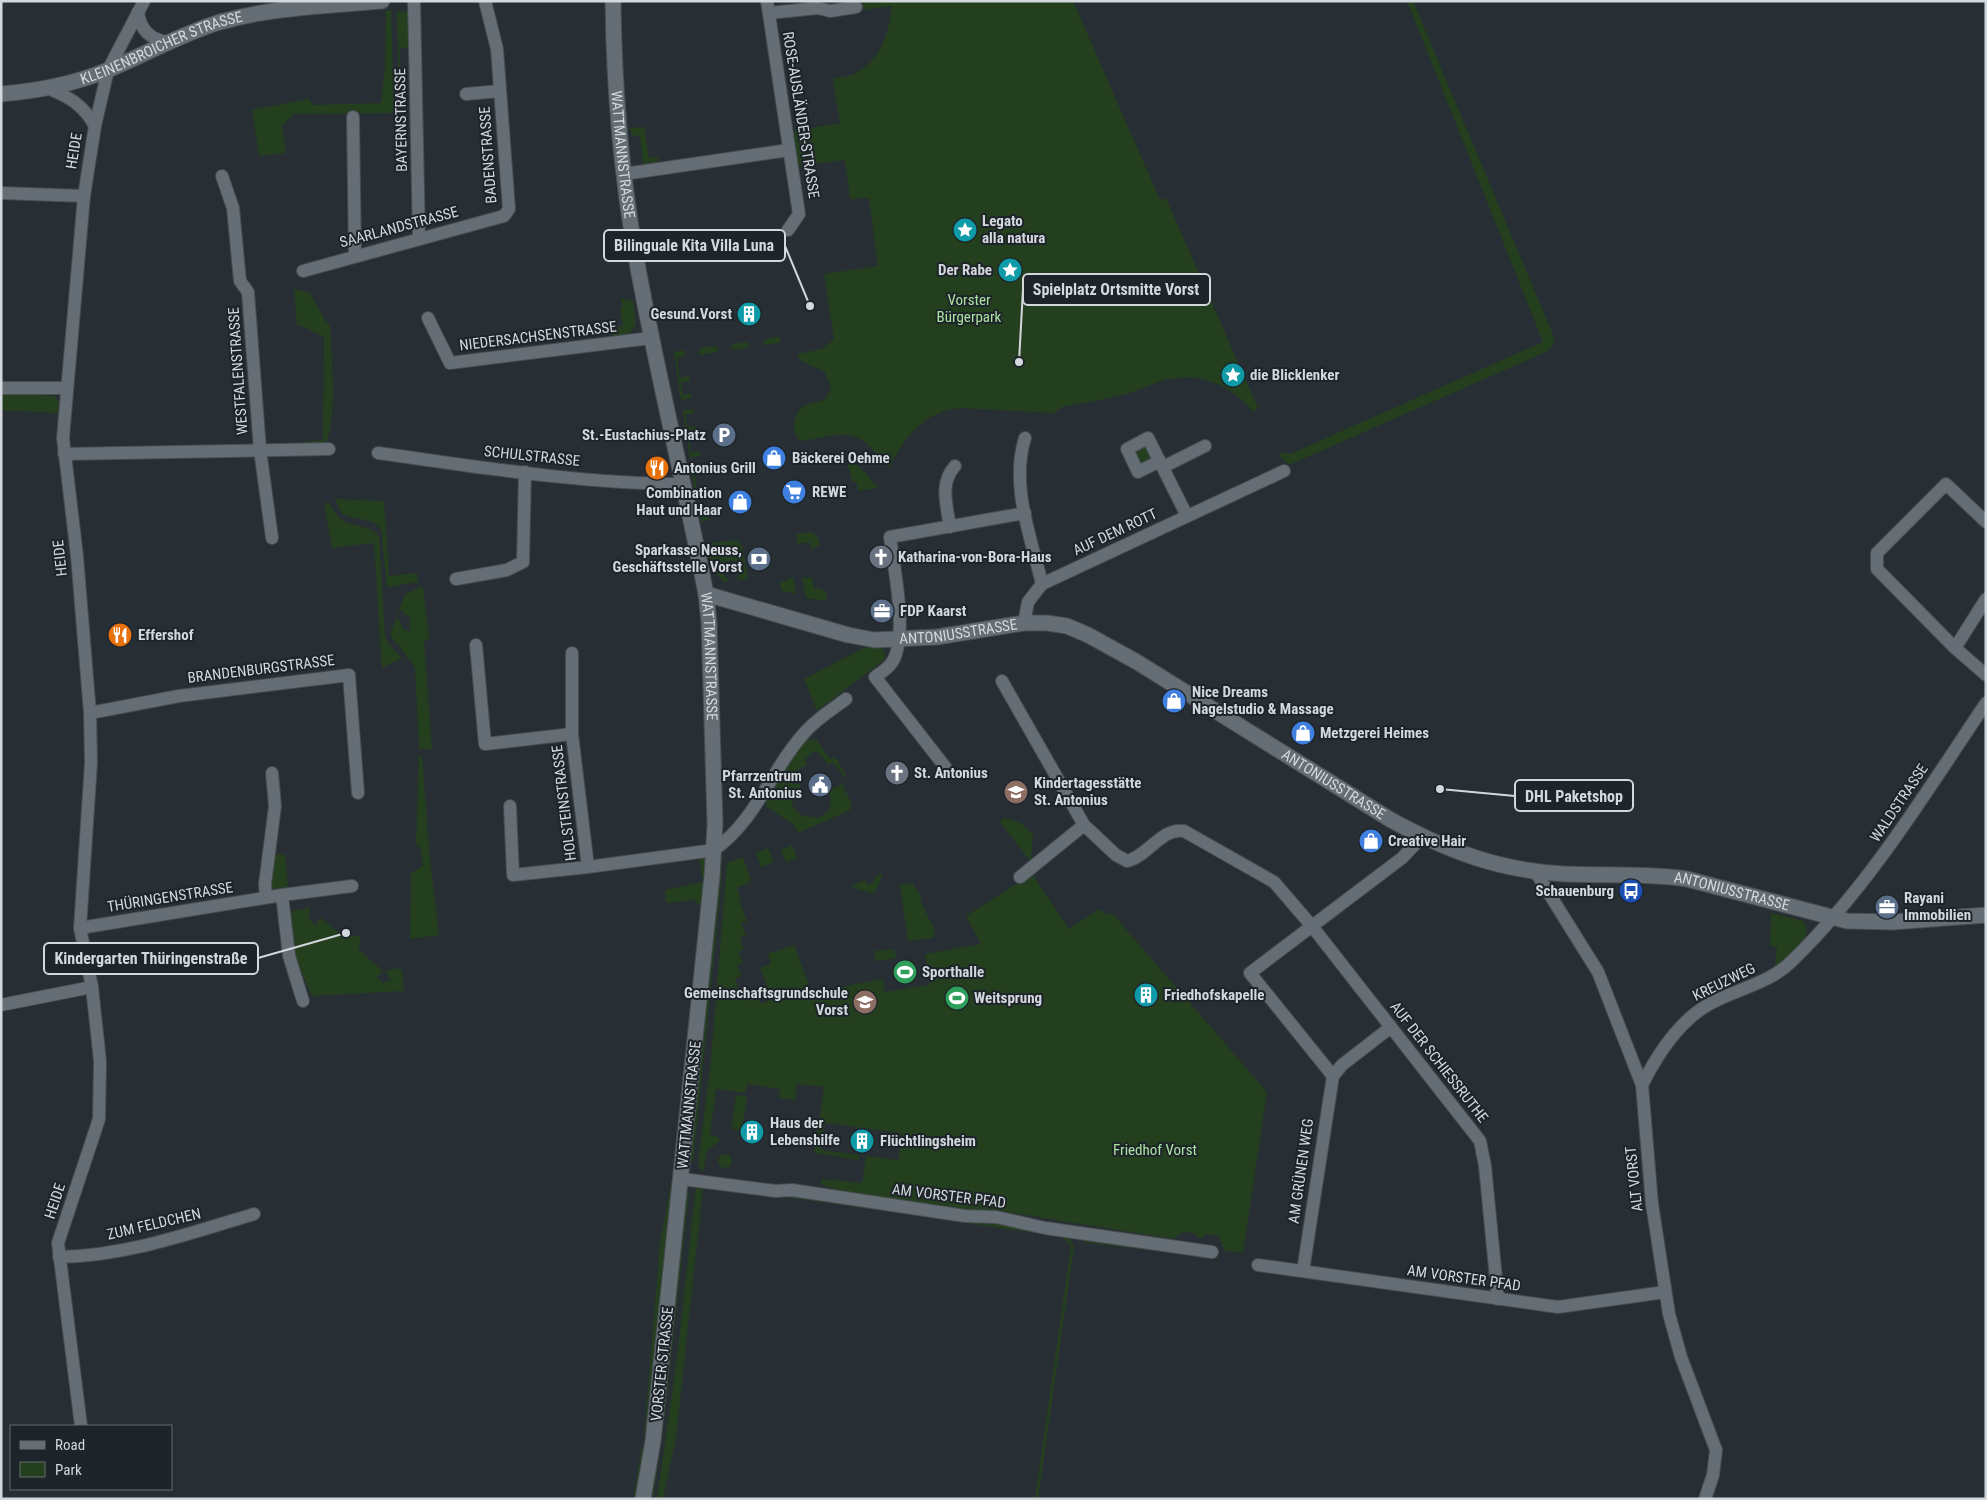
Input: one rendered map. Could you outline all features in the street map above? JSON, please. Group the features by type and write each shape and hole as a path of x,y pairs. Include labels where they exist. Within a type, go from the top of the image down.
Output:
{"street":[{"name":"KLEINENBROICHER STRASSE","path":"1,94 47,88 108,70 168,42 219,23 253,14 285,9 382,1"},
{"name":"BAYERNSTRASSE","path":"414,1 420,238"},
{"name":"BADENSTRASSE","path":"485,1 497,49 509,209 504,216"},
{"name":"WATTMANNSTRASSE","path":"613,1 624,174 636,256 651,338 684,484 706,594 709,622 715,824 714,850 676,1228"},
{"path":"141,7 141,25 149,35 168,42"},
{"name":"HEIDE","path":"80,1425 58,1243 99,1119 100,1060 92,987 80,928 91,763 90,713 77,556 63,438 84,196 95,126 108,70 141,7"},
{"path":"768,7 818,8 830,11 856,7"},
{"name":"ROSE-AUSLÄNDER-STRASSE","path":"768,7 799,214 788,230"},
{"name":"HEIDE","path":"47,88 76,101 85,110 95,126"},
{"name":"BADENSTRASSE","path":"466,94 500,91"},
{"path":"354,117 356,255"},
{"path":"624,174 790,150"},
{"name":"WESTFALENSTRASSE","path":"222,176 233,208 240,281 248,292 260,450 272,538"},
{"path":"1,193 84,196"},
{"name":"SAARLANDSTRASSE","path":"303,271 504,216"},
{"name":"NIEDERSACHSENSTRASSE","path":"428,318 450,363 651,338"},
{"path":"1,388 66,388"},
{"path":"1025,438 1018,465 1025,513 1042,584"},
{"path":"1188,516 1161,464 1205,446"},
{"name":"WESTFALENSTRASSE","path":"64,454 329,449"},
{"name":"SCHULSTRASSE","path":"378,453 524,472 650,484 684,484"},
{"path":"950,527 945,487 948,475 955,466"},
{"name":"AUF DEM ROTT","path":"1024,623 1028,602 1042,584 1284,471"},
{"path":"456,579 507,570 523,562 524,472"},
{"path":"1986,522 1946,484 1877,553 1877,569 1955,648 1986,675"},
{"path":"946,768 876,677 893,661 898,640 900,615 890,537 1025,513"},
{"name":"ANTONIUSSTRASSE","path":"706,594 860,638 898,640 1024,623 1047,623 1067,626 1094,638 1422,837 1466,856 1500,866 1535,871 1675,877 1848,921 1893,922 1986,915"},
{"path":"1955,648 1986,600"},
{"name":"HOLSTEINSTRASSE","path":"476,645 485,744 572,734"},
{"name":"HOLSTEINSTRASSE","path":"572,652 572,734 588,867"},
{"name":"BRANDENBURGSTRASSE","path":"90,713 179,696 349,675 358,793"},
{"path":"1002,681 1084,825 1020,878"},
{"path":"714,850 744,823 807,730 846,699"},
{"name":"WALDSTRASSE","path":"1832,918 1858,889 1893,842 1986,703"},
{"path":"266,897 265,884 275,806 272,773"},
{"name":"HOLSTEINSTRASSE","path":"510,806 513,875 714,850"},
{"name":"AUF DER SCHIESSRUTHE","path":"1084,825 1116,855 1127,860 1140,855 1170,832 1184,831 1274,882 1312,925 1480,1141 1485,1166 1498,1299"},
{"path":"1391,1028 1342,1065 1333,1076 1250,973 1402,858 1422,837"},
{"name":"ALT VORST","path":"1535,871 1598,972 1642,1085 1652,1204 1665,1292 1681,1357 1716,1450 1713,1475 1705,1499"},
{"name":"THÜRINGENSTRASSE","path":"80,928 266,897 352,886"},
{"path":"282,895 289,956 303,1001"},
{"name":"KREUZWEG","path":"1642,1085 1650,1068 1686,1022 1705,1006 1781,972 1832,918"},
{"path":"1,1005 92,987"},
{"name":"AM GRÜNEN WEG","path":"1303,1271 1333,1076"},
{"name":"AM VORSTER PFAD","path":"682,1179 776,1191 792,1190 965,1216 996,1216 1045,1228 1212,1252"},
{"name":"ZUM FELDCHEN","path":"59,1257 79,1256 142,1245 254,1214"},
{"name":"VORSTER STRASSE","path":"643,1499 653,1442 676,1228"},
{"name":"AM VORSTER PFAD","path":"1258,1265 1558,1307 1665,1292"}],"green space":[{"name":"Vorster Bürgerpark","path":"862,1 1073,1 1160,200 1166,198 1258,408 1253,412 1235,394 1225,388 1214,382 1190,377 1161,381 1133,392 1062,407 1053,413 961,408 948,410 926,420 917,428 902,446 889,468 868,445 853,436 836,435 802,441 798,439 794,429 797,414 804,406 825,399 831,388 824,371 801,361 797,354 822,349 834,339 824,274 878,266 869,198 850,199 845,160 798,166 793,131 840,123 833,79 854,74 865,67 878,53 883,44 892,6 863,10"},
{"path":"1407,1 1413,1 1554,337 1554,343 1548,351 1289,465 1279,456 1282,452 1290,454 1543,342"},
{"path":"391,10 394,113 294,114 282,126 286,153 259,156 252,110 308,99 313,105 381,103 385,69 386,11"},
{"path":"411,11 412,48 400,48 402,112 400,111 397,12"},
{"path":"644,127 649,158 659,157 657,162 643,164 640,135 632,136 630,128"},
{"path":"294,289 310,293 330,326 333,389 331,424 328,438 323,446 265,446 323,440 324,336 297,325"},
{"path":"620,298 633,301 636,325 629,335 612,338 611,328 623,326 620,308 623,307"},
{"path":"781,338 780,343 763,345 765,339"},
{"path":"748,342 750,347 732,350 732,344"},
{"path":"717,347 717,352 699,355 700,348"},
{"path":"684,350 685,356 677,358 680,378 689,376 690,381 681,382 683,395 691,394 691,398 681,400 674,352"},
{"path":"1,393 55,396 59,402 58,413 1,410"},
{"path":"693,409 694,413 686,414 687,427 696,426 696,430 688,432 691,452 700,451 700,456 690,458 683,411"},
{"path":"1146,445 1154,458 1141,465 1134,451"},
{"path":"846,456 865,472 878,488 858,491 857,483 852,481"},
{"path":"699,465 702,470 694,471 697,489 694,489 691,467"},
{"path":"706,493 705,496 698,498 701,517 710,515 710,517 708,520 701,522 696,496"},
{"path":"335,499 384,501 389,576 417,573 418,582 387,587 381,529 368,520 342,514"},
{"path":"329,502 334,512 340,518 353,525 367,528 379,536 385,636 389,644 402,658 382,668 374,543 332,548 324,504"},
{"path":"811,532 817,536 820,545 811,549 810,542 797,544 796,534"},
{"path":"736,540 742,545 748,579 736,580 742,570 739,562 732,560 723,565 722,573 730,581 724,582 711,567 706,544"},
{"path":"793,577 796,594 781,590 780,582"},
{"path":"802,577 812,578 814,589 820,588 826,593 827,601 806,598"},
{"path":"423,586 429,640 424,641 432,749 419,749 415,667 391,636 391,632 405,594","holes":["401,610 410,618 410,631 404,630 397,616"]},
{"path":"866,647 883,649 885,654 884,660 817,711 804,679"},
{"path":"816,739 830,759 835,757 845,773 845,778 834,763 828,764 818,752 814,751 805,759 807,765 790,774 789,777 794,784 799,784 801,787 793,792 792,805 800,815 819,818 830,809 831,798 825,790 830,785 836,788 844,781 844,789 850,799 851,806 850,810 798,833 794,825 767,807 766,800 801,745 808,740"},
{"path":"419,756 422,756 430,861 439,935 410,939 411,873 423,866 420,848 416,844"},
{"path":"1004,818 1021,823 1033,835 1031,862 1000,822"},
{"path":"792,845 797,858 786,862 781,850"},
{"path":"768,848 774,862 761,867 756,853"},
{"path":"285,854 288,887 271,889 273,855"},
{"path":"722,855 721,886 693,1162 690,1161 719,882 717,868"},
{"path":"705,856 707,858 647,1434 644,1437 660,1244 673,1173 701,907 694,900 666,903 665,890 703,882 699,857"},
{"name":"Friedhof Vorst","path":"743,857 751,880 737,888 741,899 739,901 747,921 741,923 746,935 740,938 744,949 739,952 743,963 737,965 741,976 735,979 740,992 746,989 751,1001 758,998 761,1004 772,999 760,968 771,964 768,954 794,945 815,1000 833,994 831,989 883,979 885,992 930,985 925,954 981,944 966,916 1032,874 1069,929 1099,909 1107,915 1111,912 1267,1092 1243,1253 1225,1251 1218,1236 1207,1234 1201,1239 1193,1233 1183,1232 1173,1239 989,1209 989,1212 969,1211 906,1204 825,1186 821,1184 821,1179 862,1183 866,1156 898,1160 902,1133 825,1123 821,1150 859,1155 859,1160 815,1153 824,1087 797,1084 795,1100 779,1098 780,1089 747,1084 745,1093 716,1089 710,1135 718,1137 720,1141 707,1151 703,1173 698,1165 711,1060 727,863"},
{"path":"883,874 874,894 852,886 865,880 868,885 874,882 874,877"},
{"path":"912,883 921,895 921,902 935,931 933,938 908,941 900,885"},
{"path":"310,908 309,919 315,925 321,918 345,938 357,935 360,937 359,950 383,971 377,977 383,983 390,980 386,971 397,968 402,970 404,991 312,996 294,955 291,911"},
{"path":"1771,913 1803,921 1807,928 1800,945 1791,955 1775,966 1777,947 1770,946"},
{"path":"894,949 897,958 875,961 874,951"},
{"path":"736,1095 747,1096 742,1130 731,1129"},
{"path":"725,1154 730,1156 732,1161 730,1166 725,1168 720,1166 718,1161 720,1156"},
{"path":"702,1184 985,1221 1069,1237 1074,1247 1038,1499 1035,1499 1071,1245 1062,1237 800,1199 703,1188 676,1437 663,1499 657,1499 677,1359 696,1186"},
{"path":"687,1193 689,1193 662,1440 659,1439"},
{"path":"1085,1238 1218,1257 1218,1259 1083,1242"},
{"path":"658,1443 661,1443 653,1499 649,1499"},
{"path":"642,1446 644,1449 636,1499 633,1499"}],"sand":[{"path":"961,221 969,221 974,226 972,237 961,239 956,234 956,226"}],"place":[{"name":"Legato alla natura","path":"965,230"},
{"name":"Der Rabe","path":"1010,270"},
{"name":"Bilinguale Kita Villa Luna","path":"810,306"},
{"name":"Gesund.Vorst","path":"749,314"},
{"name":"Spielplatz Ortsmitte Vorst","path":"1019,362"},
{"name":"die Blicklenker","path":"1233,375"},
{"name":"St.-Eustachius-Platz","path":"724,435"},
{"name":"Bäckerei Oehme","path":"774,458"},
{"name":"Antonius Grill","path":"657,468"},
{"name":"REWE","path":"794,492"},
{"name":"Combination Haut und Haar","path":"740,502"},
{"name":"Katharina-von-Bora-Haus","path":"881,557"},
{"name":"Sparkasse Neuss, Geschäftsstelle Vorst","path":"759,559"},
{"name":"FDP Kaarst","path":"882,611"},
{"name":"Effershof","path":"120,635"},
{"name":"Nice Dreams Nagelstudio & Massage","path":"1174,701"},
{"name":"Metzgerei Heimes","path":"1303,733"},
{"name":"St. Antonius","path":"897,773"},
{"name":"Pfarrzentrum St. Antonius","path":"820,785"},
{"name":"DHL Paketshop","path":"1440,789"},
{"name":"Kindertagesstätte St. Antonius","path":"1016,792"},
{"name":"Creative Hair","path":"1371,841"},
{"name":"Schauenburg","path":"1631,891"},
{"name":"Rayani Immobilien","path":"1887,907"},
{"name":"Kindergarten Thüringenstraße","path":"346,933"},
{"name":"Sporthalle","path":"905,972"},
{"name":"Friedhofskapelle","path":"1146,995"},
{"name":"Weitsprung","path":"957,998"},
{"name":"Gemeinschaftsgrundschule Vorst","path":"865,1002"},
{"name":"Haus der Lebenshilfe","path":"752,1132"},
{"name":"Flüchtlingsheim","path":"862,1141"}]}
